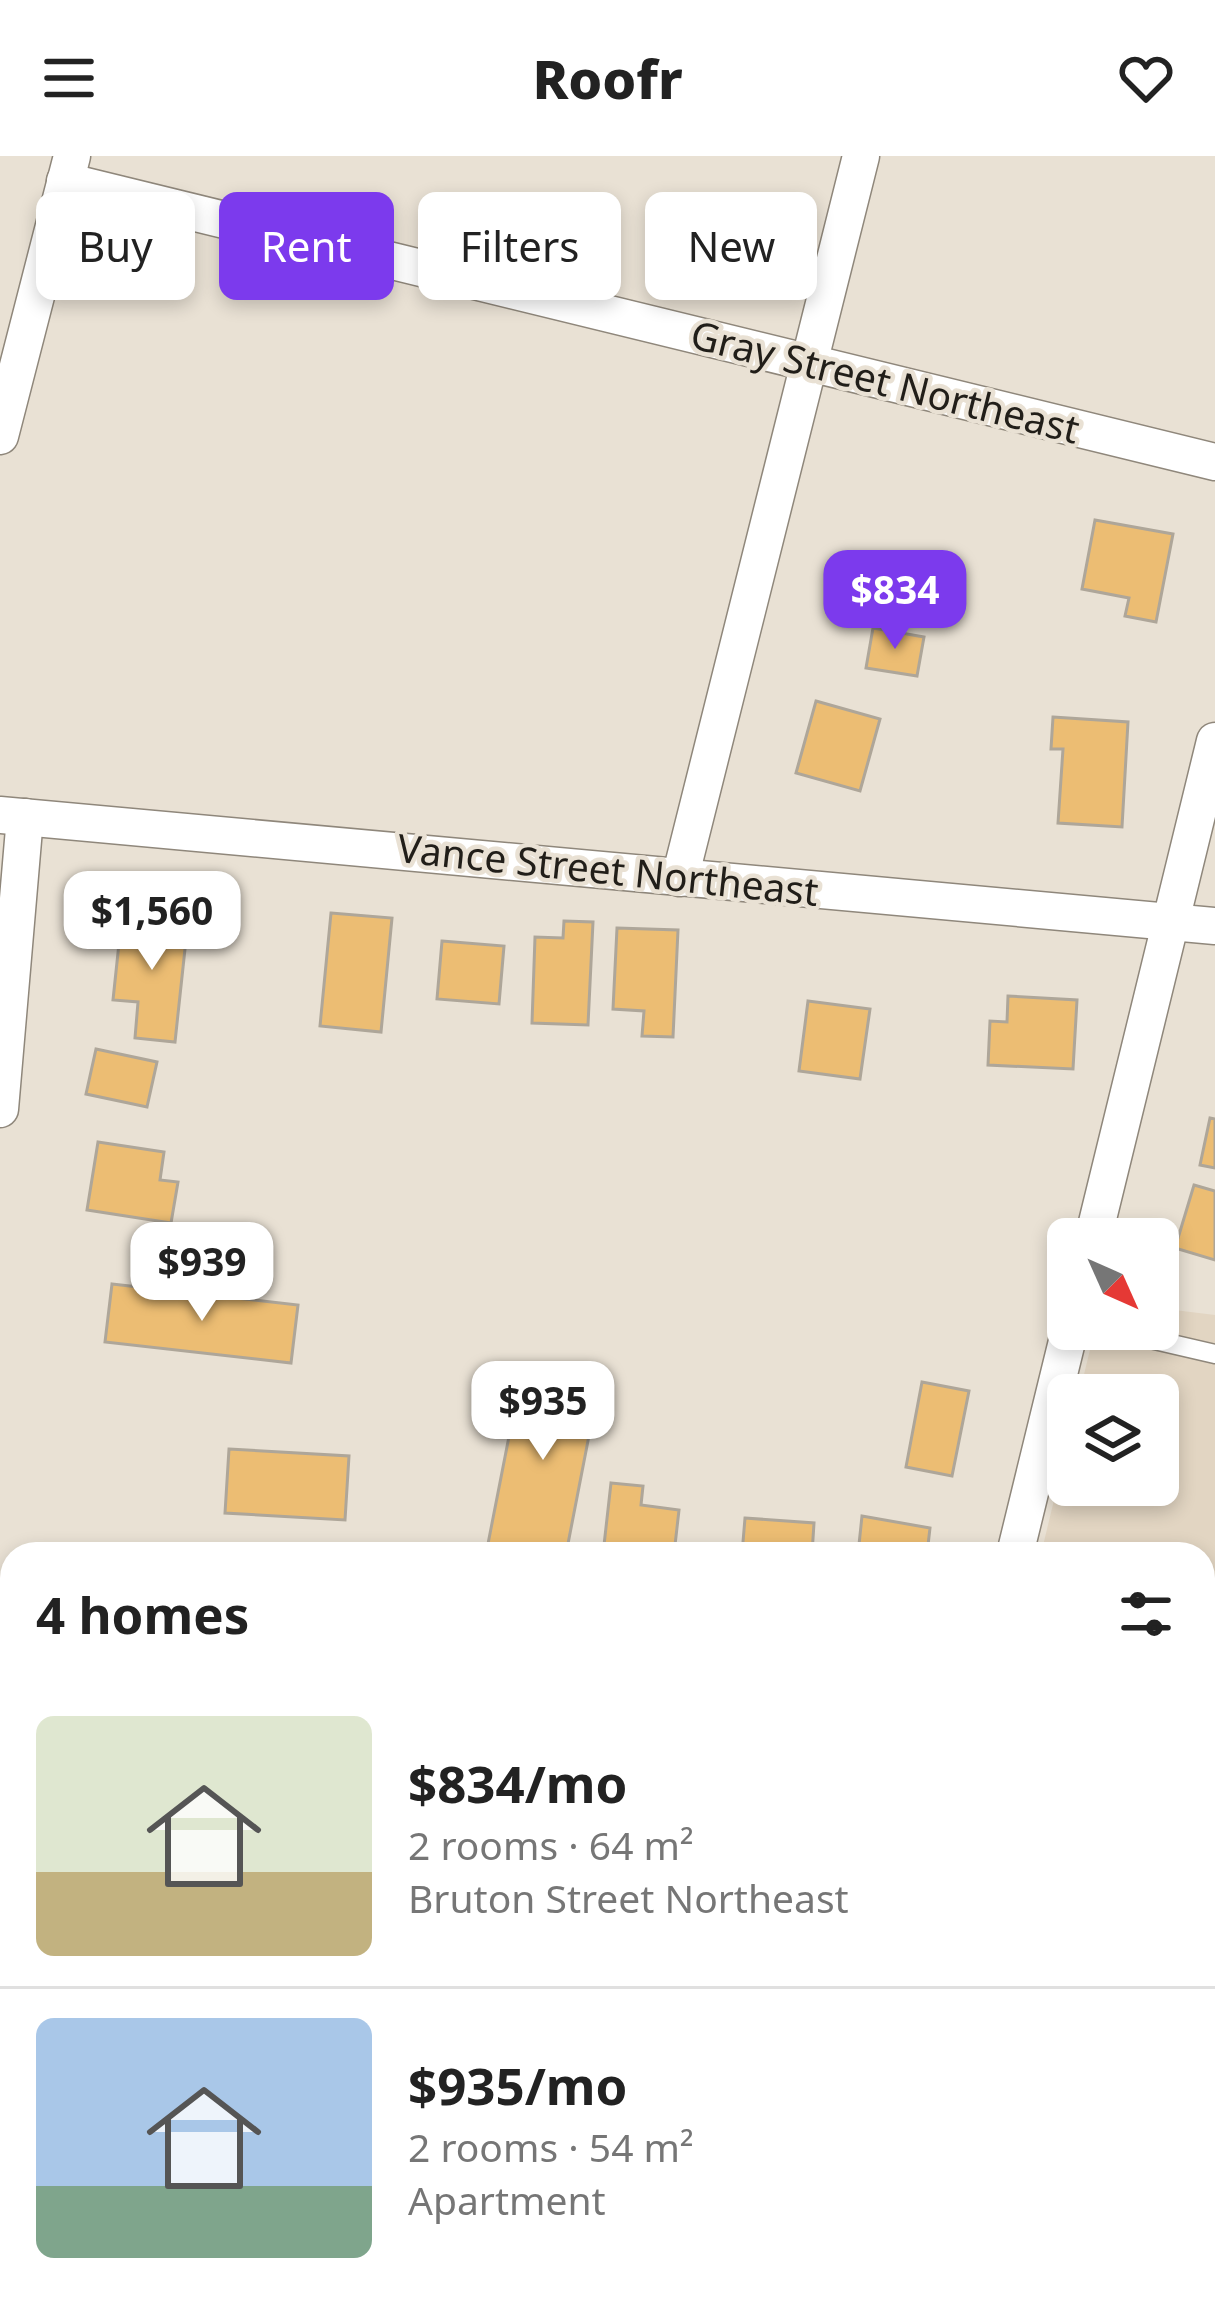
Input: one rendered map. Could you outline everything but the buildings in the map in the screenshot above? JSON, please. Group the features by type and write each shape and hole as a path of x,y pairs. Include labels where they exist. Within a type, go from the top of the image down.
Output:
{"street":[{"path":"680,878 861,156"},
{"path":"0,436 68,169"},
{"name":"Gray Street Northeast","path":"68,169 811,363 1215,462"},
{"path":"1098,1218 1215,741"},
{"path":"0,1109 12,816"},
{"name":"Vance Street Northeast","path":"12,816 1215,926"},
{"path":"1018,1542 1065,1350"}],"lane":[{"path":"1179,1346 1215,1354"}],"shaded area":[{"path":"1179,1311 1215,1315 1215,1542 1044,1542 1053,1506 1179,1506 1179,1374 1084,1374 1090,1350 1179,1350"}]}
